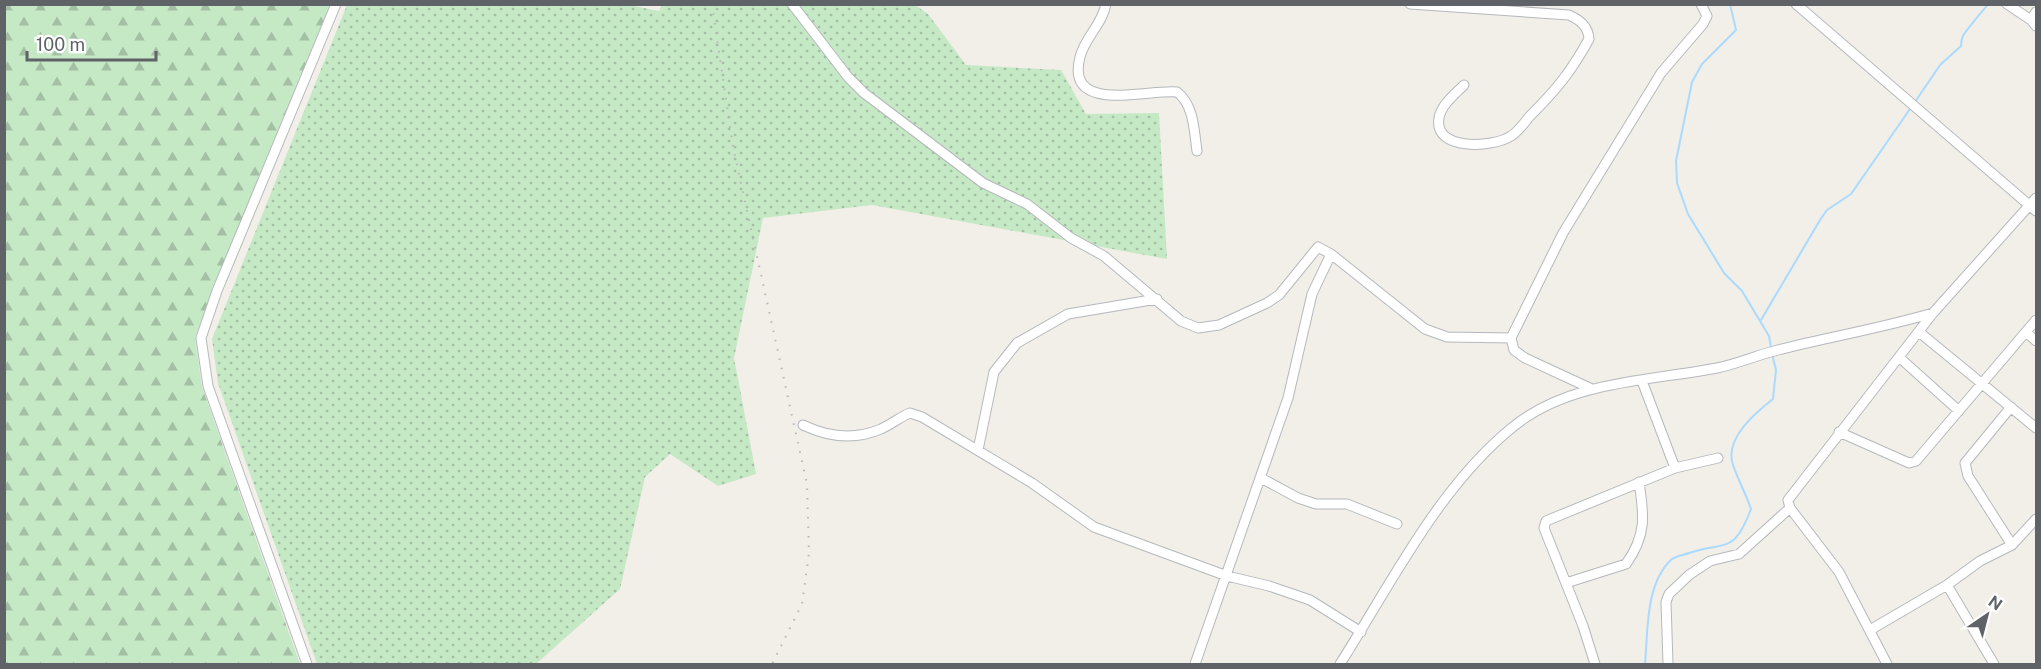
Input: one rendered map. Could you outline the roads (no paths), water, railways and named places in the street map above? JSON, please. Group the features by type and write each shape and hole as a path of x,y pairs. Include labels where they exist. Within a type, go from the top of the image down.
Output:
{"street":[{"path":"307,664 208,386 201,338 218,291 336,4"},
{"path":"792,4 848,77 864,93 983,183 1026,204 1071,238 1104,256 1181,321 1198,328 1219,325 1279,295 1314,250 1323,248 1425,329 1447,337 1510,338"},
{"path":"1106,4 1103,19 1089,36 1079,59 1080,79 1088,89 1101,96 1177,92 1190,108 1197,151"},
{"path":"1410,4 1569,15 1581,21 1588,32 1589,39 1568,77 1510,137 1486,145 1467,146 1451,140 1440,129 1439,119 1446,104 1464,85"},
{"path":"1592,389 1525,358 1514,350 1510,338 1563,233 1661,73 1703,24 1707,16 1701,4"},
{"path":"1796,4 2034,204 1933,314 1788,500 1791,508 1839,572 1887,664"},
{"path":"2007,4 2035,20"},
{"path":"1195,664 1288,398 1312,294 1331,254"},
{"path":"978,450 994,372 1017,343 1068,314 1157,299"},
{"path":"1341,664 1428,525 1458,483 1483,453 1515,425 1549,405 1592,389 1719,368 1778,350 1933,314"},
{"path":"1839,432 1913,463 2037,320"},
{"path":"1919,332 2037,428"},
{"path":"2026,332 2037,341"},
{"path":"1900,358 1959,411"},
{"path":"1642,381 1675,468"},
{"path":"2011,407 1965,463 1968,476 2012,545"},
{"path":"803,425 839,437 859,435 880,430 910,413 1032,483 1094,527 1227,576 1269,586 1310,600 1361,632"},
{"path":"1595,664 1544,528 1545,521 1675,468 1718,458"},
{"path":"1261,478 1298,498 1316,504 1347,504 1397,524"},
{"path":"1566,583 1626,564 1644,520 1639,482"},
{"path":"1668,664 1666,602 1669,594 1710,561 1739,554 1791,508"},
{"path":"1870,630 1947,585 1980,561 2012,545 2037,519"},
{"path":"1947,585 1994,664"}],"waterway":[{"path":"1730,4 1736,30 1702,64 1692,82 1676,161 1677,183 1688,214 1724,273 1742,291 1769,336 1771,348"},
{"path":"1915,102 1940,65 1961,46 1964,34 1989,4"},
{"path":"1761,320 1827,210 1851,194 1910,109"},
{"path":"1645,664 1652,594 1663,569 1676,557 1721,546 1734,540 1751,509 1735,471 1731,455 1737,436 1750,419 1773,399 1776,370 1772,354"}],"railway":[{"path":"712,4 733,147 807,484 809,553 802,604 772,664"}]}
